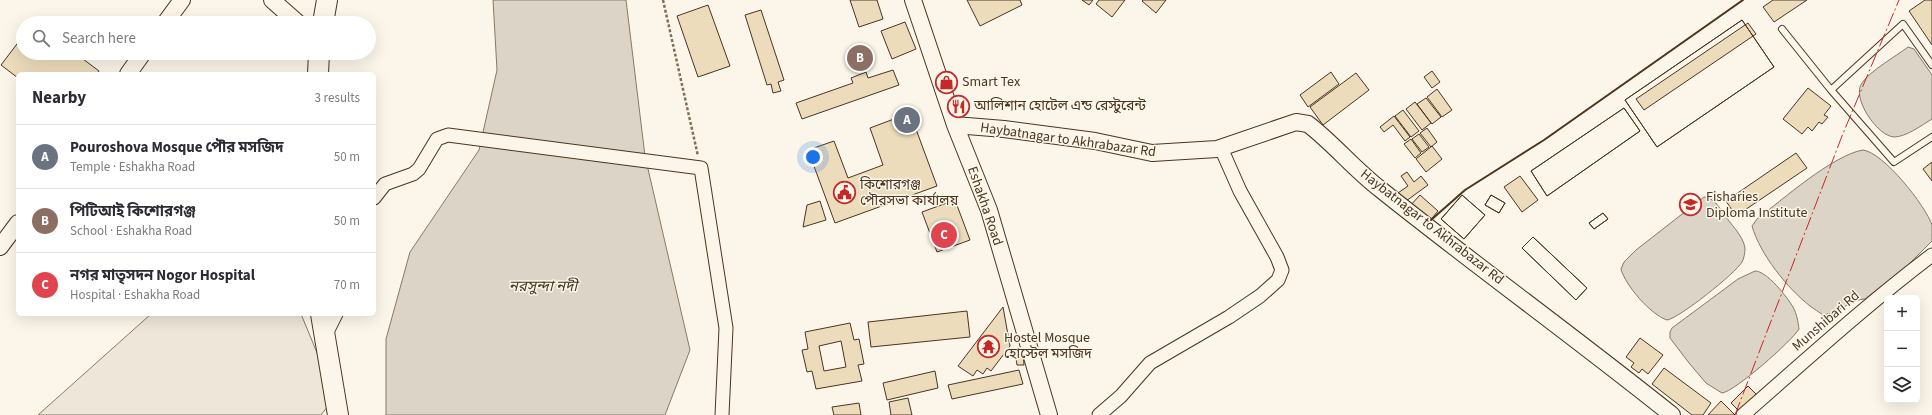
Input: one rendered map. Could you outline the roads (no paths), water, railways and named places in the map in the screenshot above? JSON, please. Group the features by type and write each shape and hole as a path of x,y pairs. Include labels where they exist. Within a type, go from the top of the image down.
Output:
{"main road":[{"path":"324,16 327,0"},
{"path":"318,72 319,60"},
{"path":"321,316 338,415"}],"street":[{"path":"170,16 182,0"},
{"path":"272,0 290,16"},
{"name":"Eshakha Road","path":"913,0 956,125 989,210 1049,415"},
{"path":"129,72 138,60"},
{"name":"Haybatnagar to Akhrabazar Rd","path":"956,125 1004,129 1095,141 1152,153 1221,148 1296,122 1308,124 1378,188 1586,346 1672,415"},
{"path":"376,195 385,184 414,174 419,169 436,139 448,134 701,168 726,328 722,415"},
{"path":"1099,415 1121,396 1150,363 1229,317 1260,296 1278,280 1282,270 1277,257 1240,191 1221,148"},
{"path":"0,247 16,226"},
{"name":"Munshibari Rd","path":"1743,415 1852,320 1932,255"},
{"path":"325,338 335,316"}],"lane":[{"path":"1830,90 1903,24 1932,65"},
{"path":"1782,29 1830,90 1894,162 1932,137"}],"water":[{"name":"নরসুন্দা নদী","path":"493,0 626,0 645,156 690,350 665,415 386,415 386,339 410,252 479,150 497,70"},
{"path":"1908,47 1914,49 1932,75 1932,119 1909,133 1894,137 1887,135 1880,130 1868,115 1860,97 1860,89 1862,83 1871,73"},
{"path":"1863,150 1872,153 1882,160 1913,193 1932,225 1932,241 1905,268 1865,299 1855,301 1834,312 1823,315 1801,299 1775,270 1761,248 1752,226 1757,219 1808,179 1837,160"},
{"path":"1704,197 1707,197 1716,203 1720,208 1742,239 1745,253 1738,268 1729,276 1683,312 1667,320 1646,306 1633,291 1623,276 1621,269 1624,262 1636,250"},
{"path":"1755,271 1760,272 1771,280 1786,297 1793,307 1799,329 1786,344 1750,375 1722,393 1706,383 1670,338 1670,332 1672,328 1738,279"}],"place":[{"name":"পিটিআই কিশোরগঞ্জ","path":"860,58"},
{"name":"Smart Tex","path":"947,82"},
{"name":"আলিশান হোটেল এন্ড রেস্টুরেন্ট","path":"958,106"},
{"name":"Pouroshova Mosque পৌর মসজিদ","path":"907,120"},
{"name":"কিশোরগঞ্জ পৌরসভা কার্যালয়","path":"844,193"},
{"name":"Fisharies Diploma Institute","path":"1690,205"},
{"name":"নগর মাতৃসদন Nogor Hospital","path":"944,235"},
{"name":"Hostel Mosque হোস্টেল মসজিদ","path":"988,346"}]}
